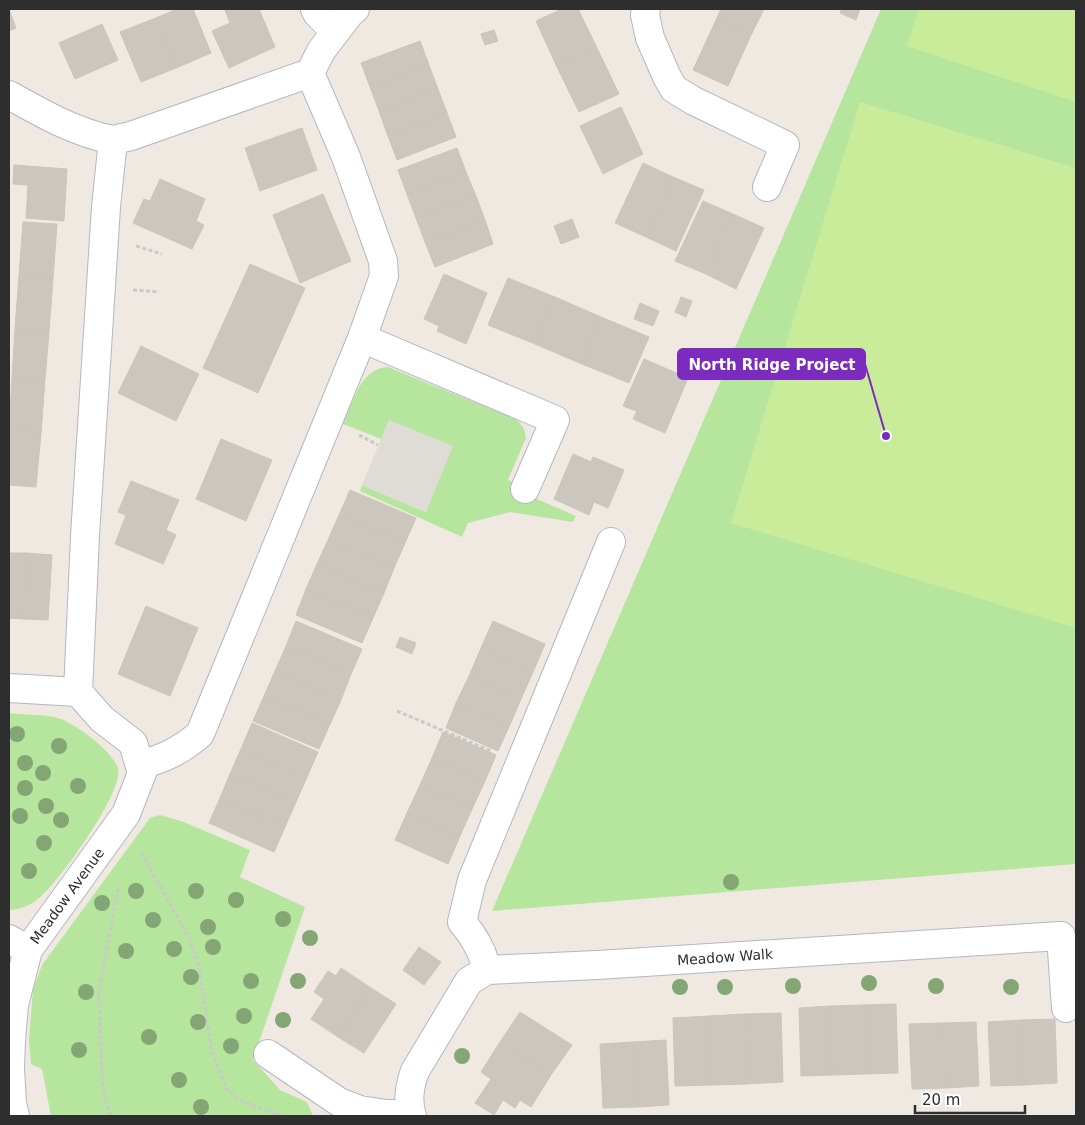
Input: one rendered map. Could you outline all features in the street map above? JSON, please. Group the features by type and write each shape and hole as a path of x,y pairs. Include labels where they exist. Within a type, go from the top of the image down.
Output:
{"street":[{"path":"315,9 335,32"},
{"path":"9,96 46,116 96,137 112,140 130,136 310,73 321,51 355,9"},
{"path":"646,9 645,16 650,38 674,89 694,101 785,145 767,187"},
{"path":"9,688 78,692 102,720 133,743 141,769 183,748 200,734 362,338 384,276 383,261 346,157 310,73"},
{"path":"78,692 86,526 112,140"},
{"path":"362,338 554,420 525,489"},
{"path":"268,1054 338,1102 360,1110 412,1115 409,1101 410,1085 415,1071 469,980 487,970 483,953 474,937 462,922 472,880 611,542"},
{"name":"Meadow Avenue","path":"15,1116 12,1104 10,1068 19,945 126,814 141,769"},
{"name":"Meadow Walk","path":"487,970 1061,936 1066,1008"}],"path":[{"path":"131,245 162,254"},
{"path":"130,290 159,292"},
{"path":"396,711 520,762"},
{"path":"126,814 145,861 189,938 199,967 211,1048 226,1088 244,1102 283,1116"},
{"path":"112,1116 105,1100 102,1079 99,990 119,879"}],"green space":[{"path":"881,9 1076,9 1076,864 492,911"},
{"path":"919,9 1076,9 1076,102 907,46"},
{"path":"860,102 1076,168 1076,628 731,523"},
{"path":"388,367 515,419 520,423 526,438 508,480 526,486 523,493 576,516 573,522 510,512 468,523 462,537 360,491 362,485 426,512 389,420 381,439 343,424 354,397 364,380 378,369"},
{"path":"9,713 47,716 65,721 102,747 115,762 118,769 117,781 110,798 86,840 71,861 44,894 34,902 22,908 9,910"},
{"path":"160,815 181,821 250,850 240,877 305,907 253,1060 280,1090 307,1102 313,1116 51,1116 42,1069 31,1064 29,1040 33,990 42,965 150,818"}],"shaded area":[{"path":"389,420 453,446 426,512 362,485"}],"building":[{"path":"9,9 16,28 9,31"},
{"path":"177,9 193,9 211,53 176,68 156,18"},
{"path":"259,9 275,47 229,68 212,31 230,23 225,10"},
{"path":"562,9 578,9 597,48 557,67 536,21"},
{"path":"721,9 764,9 751,35 716,20"},
{"path":"842,9 860,9 856,20 840,13"},
{"path":"156,18 176,68 141,82 120,32"},
{"path":"716,20 751,35 728,86 693,70"},
{"path":"102,24 118,60 75,79 59,43"},
{"path":"494,30 498,41 485,45 481,34"},
{"path":"420,41 429,65 370,87 361,63"},
{"path":"597,48 619,94 579,112 557,67"},
{"path":"429,65 438,89 379,111 370,87"},
{"path":"438,89 447,113 388,136 379,111"},
{"path":"621,107 643,154 603,174 580,126"},
{"path":"447,113 456,137 397,160 388,136"},
{"path":"302,128 317,170 260,191 245,148"},
{"path":"457,148 466,172 407,194 398,170"},
{"path":"643,163 673,177 646,237 615,223"},
{"path":"14,165 67,169 64,221 26,218 28,185 13,184"},
{"path":"466,172 476,196 416,218 407,194"},
{"path":"673,177 704,190 676,251 646,237"},
{"path":"160,179 205,199 196,221 204,225 192,249 133,223 144,199 150,201"},
{"path":"323,194 351,261 300,283 273,215"},
{"path":"476,196 485,220 425,242 416,218"},
{"path":"703,201 733,214 706,274 675,261"},
{"path":"733,214 764,228 736,289 706,274"},
{"path":"572,219 579,237 561,244 554,226"},
{"path":"485,220 493,244 435,267 425,242"},
{"path":"23,222 57,224 53,279 19,276"},
{"path":"250,264 305,288 258,393 203,368"},
{"path":"444,274 487,293 466,344 437,331 439,326 424,319"},
{"path":"19,276 53,279 49,332 15,329"},
{"path":"508,278 555,297 535,344 488,325"},
{"path":"555,297 601,317 582,364 535,344"},
{"path":"681,297 692,301 686,317 675,312"},
{"path":"640,303 659,311 653,326 634,319"},
{"path":"601,317 649,337 629,383 582,364"},
{"path":"15,329 49,332 45,379 12,377"},
{"path":"141,346 199,374 176,421 118,393"},
{"path":"644,359 688,378 665,433 633,419 637,411 623,406"},
{"path":"12,377 45,379 41,433 9,430"},
{"path":"9,430 41,433 36,487 9,485"},
{"path":"221,439 272,460 246,521 196,499"},
{"path":"573,454 591,462 593,457 624,470 608,508 594,502 589,515 554,499"},
{"path":"131,481 179,500 166,530 176,535 163,564 115,544 126,515 118,512"},
{"path":"350,490 416,518 405,543 339,515"},
{"path":"339,515 405,543 394,568 328,540"},
{"path":"328,540 394,568 384,593 317,564"},
{"path":"9,553 26,553 23,619 9,618"},
{"path":"26,553 52,555 48,620 23,619"},
{"path":"317,564 384,593 373,618 306,589"},
{"path":"306,589 373,618 362,643 296,615"},
{"path":"146,606 198,628 170,696 118,674"},
{"path":"296,621 362,649 351,674 286,646"},
{"path":"493,621 545,644 533,672 481,648"},
{"path":"400,637 416,643 412,654 396,647"},
{"path":"286,646 351,674 341,700 275,671"},
{"path":"481,648 533,672 521,699 469,676"},
{"path":"275,671 341,700 330,724 264,696"},
{"path":"469,676 521,699 509,727 456,703"},
{"path":"264,696 330,724 319,749 253,721"},
{"path":"456,703 509,727 498,751 446,728"},
{"path":"252,723 318,752 307,777 241,749"},
{"path":"443,732 496,755 485,781 432,758"},
{"path":"241,749 307,777 296,802 230,774"},
{"path":"432,758 485,781 472,809 420,785"},
{"path":"230,774 296,802 285,827 220,798"},
{"path":"420,785 472,809 460,836 407,813"},
{"path":"220,798 285,827 274,852 209,823"},
{"path":"407,813 460,836 448,864 395,840"},
{"path":"419,947 441,962 424,985 403,970"},
{"path":"341,968 371,988 338,1037 311,1019 324,999 314,992 328,971 336,976"},
{"path":"371,988 396,1004 364,1053 338,1037"},
{"path":"896,1004 898,1073 866,1074 864,1005"},
{"path":"864,1005 866,1074 832,1075 830,1006"},
{"path":"830,1006 832,1075 801,1076 799,1008"},
{"path":"520,1012 572,1045 551,1075 500,1042"},
{"path":"781,1013 783,1082 747,1084 745,1014"},
{"path":"745,1014 747,1084 712,1085 709,1016"},
{"path":"709,1016 712,1085 675,1086 673,1018"},
{"path":"1055,1019 1057,1083 1024,1085 1021,1020"},
{"path":"1021,1020 1024,1085 991,1086 988,1022"},
{"path":"976,1022 979,1086 945,1088 943,1023"},
{"path":"943,1023 945,1088 912,1089 909,1024"},
{"path":"666,1040 669,1105 638,1107 633,1042"},
{"path":"500,1042 551,1075 531,1107 520,1100 515,1108 503,1100 494,1115 475,1103 491,1079 481,1072"},
{"path":"633,1042 638,1107 603,1108 600,1044"}],"place":[{"name":"North Ridge Project","path":"886,436"}]}
